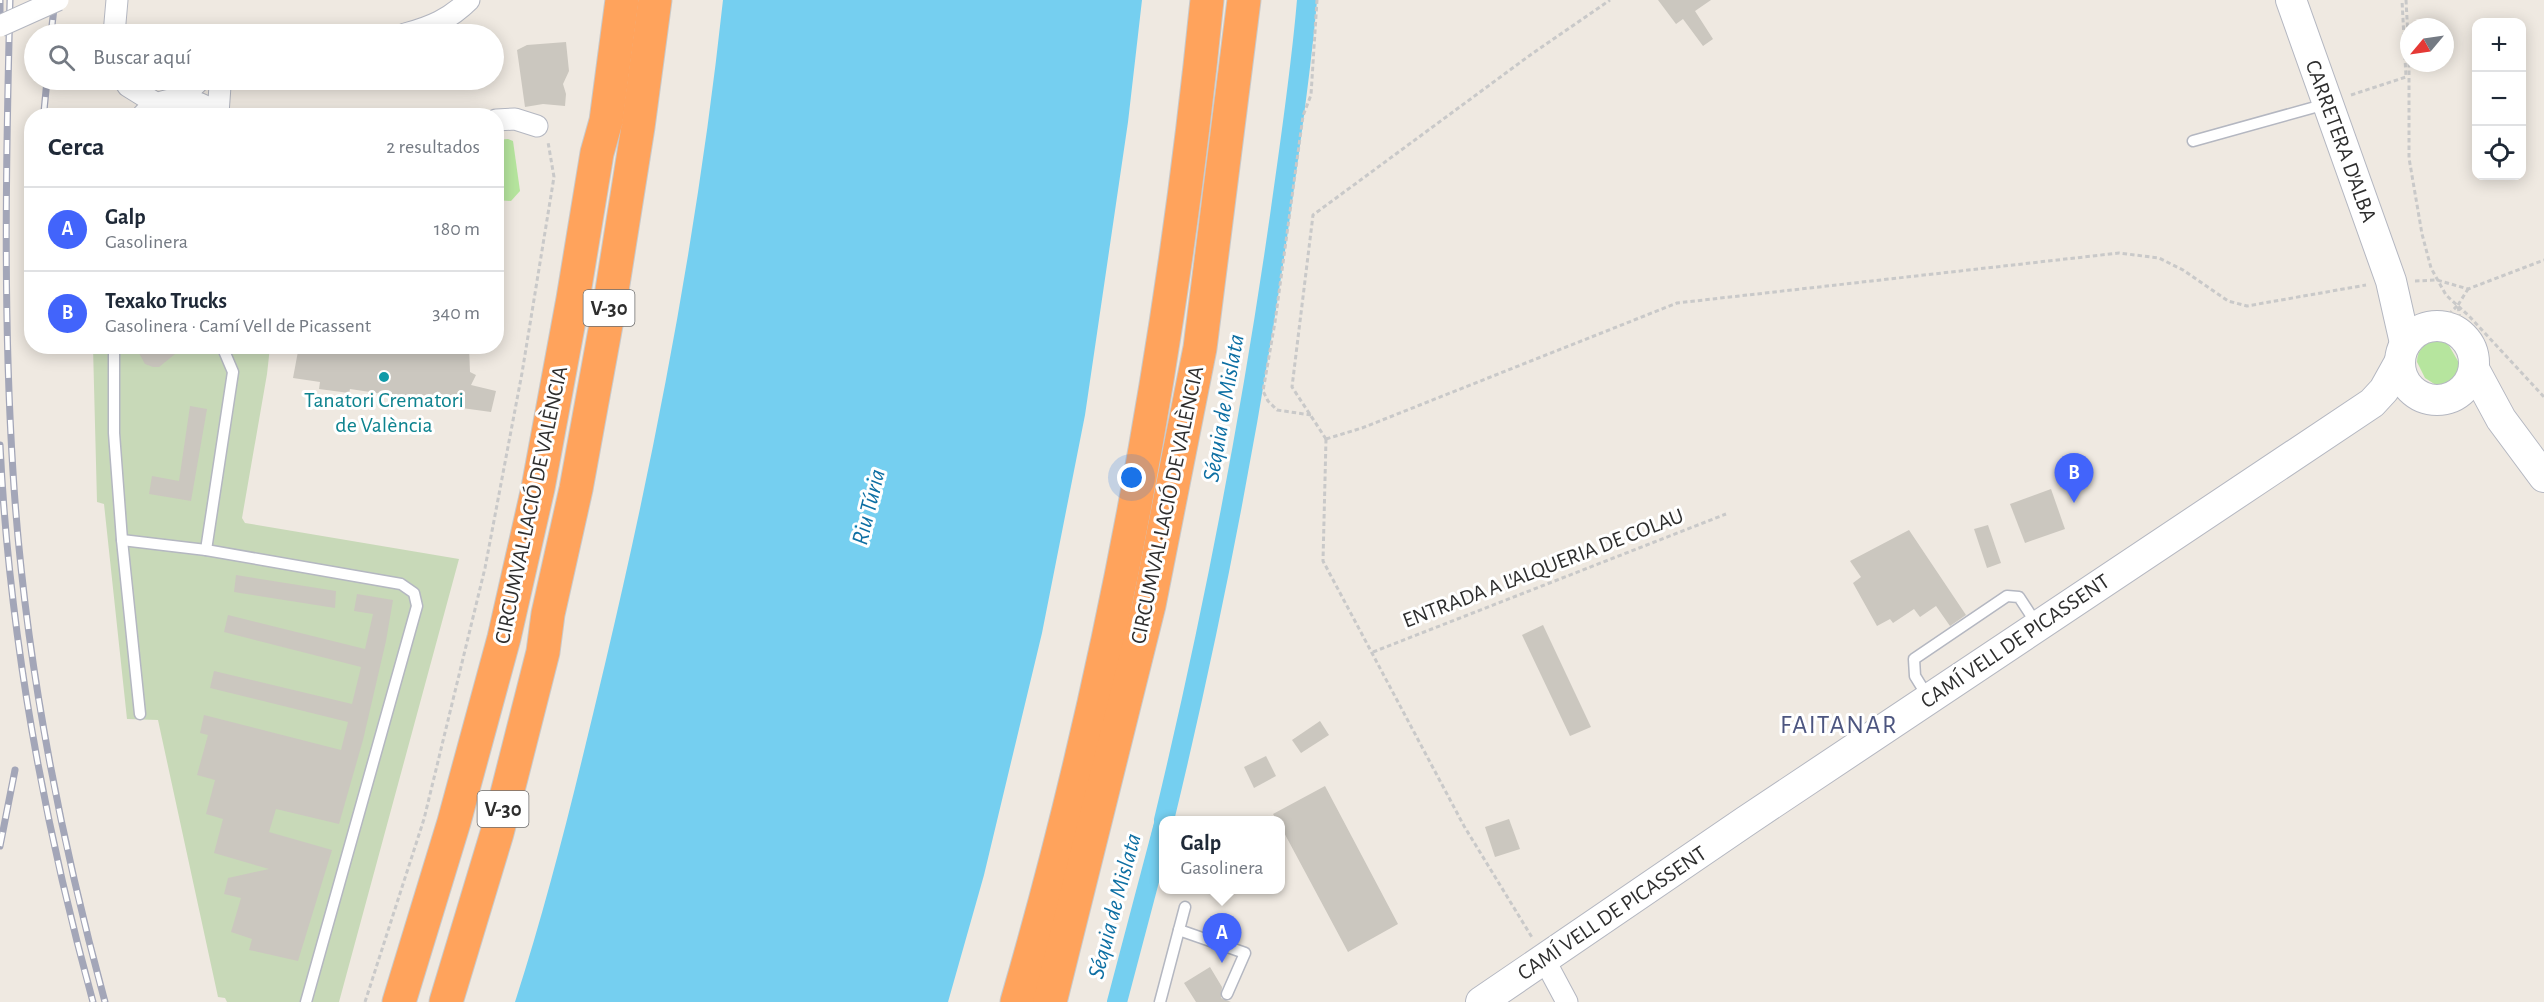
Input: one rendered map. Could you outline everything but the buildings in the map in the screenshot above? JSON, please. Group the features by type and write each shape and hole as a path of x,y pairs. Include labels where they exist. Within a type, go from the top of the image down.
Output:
{"highway":[{"path":"597,153 592,118 606,0"},
{"name":"CIRCUMVAL·LACIÓ DE VALÈNCIA","path":"399,1002 454,822 504,638 538,488 597,153 606,121 622,0"},
{"name":"CIRCUMVAL·LACIÓ DE VALÈNCIA","path":"446,1002 497,833 543,652 548,614 576,489 610,303 655,0"},
{"name":"CIRCUMVAL·LACIÓ DE VALÈNCIA","path":"1017,1002 1078,771 1116,599 1162,351 1198,91 1208,0"},
{"name":"CIRCUMVAL·LACIÓ DE VALÈNCIA","path":"1050,1002 1149,605 1197,360 1244,0"},
{"path":"423,1002 440,962 482,829 530,647 548,614"}],"street":[{"path":"0,26 58,0"},
{"path":"115,24 117,0"},
{"path":"436,24 453,16 469,0"},
{"name":"CARRETERA D'ALBA","path":"2291,0 2391,281 2402,302 2431,333"},
{"path":"132,90 148,108"},
{"path":"155,108 180,99 189,90"},
{"path":"218,108 220,90"},
{"path":"180,99 194,100 207,108"},
{"path":"504,120 515,119 537,126"},
{"path":"2436,398 2462,391 2474,369 2474,357 2470,345 2431,333 2405,384 2436,398 2495,431 2544,478"},
{"name":"CAMÍ VELL DE PICASSENT","path":"1481,1002 2372,403 2431,333"},
{"path":"2474,369 2501,418 2544,478"},
{"name":"CAMÍ VELL DE PICASSENT","path":"2372,403 2406,397 2436,398"},
{"path":"1544,959 1567,1002"}],"lane":[{"path":"2193,141 2327,104"},
{"path":"114,354 114,433 122,540 140,714"},
{"path":"206,550 233,372 225,354"},
{"path":"122,540 206,550 401,584 414,592 417,606 306,1002"},
{"path":"1929,699 1915,676 1914,659 2007,596 2019,597 2038,626"},
{"path":"1160,1002 1185,907"},
{"path":"1179,930 1245,953 1227,994"}],"path":[{"path":"1311,415 1277,410 1268,401 1263,391 1275,322 1303,116 1311,95 1317,0"},
{"path":"1544,959 1523,920 1496,881 1464,826 1323,561 1326,439 1292,387 1313,215 1533,53 1610,0"},
{"path":"2327,104 2406,77 2404,0"},
{"path":"2404,0 2406,18"},
{"path":"2409,72 2409,158 2422,234 2431,268 2446,295 2431,333"},
{"path":"365,1002 424,819 487,558 522,373 554,177 547,137 537,126"},
{"path":"1326,439 1362,428 1677,303 2119,253 2158,258 2183,270 2228,302 2247,306 2391,281 2438,280 2468,289"},
{"path":"2431,333 2468,289 2544,260"},
{"path":"2431,333 2544,397"},
{"name":"ENTRADA A L'ALQUERIA DE COLAU","path":"1372,652 1726,514"}],"green space":[{"path":"504,139 513,141 520,191 511,201 504,201"},
{"path":"2438,339 2448,344 2462,368 2457,378 2439,387 2425,378 2417,362 2423,347"},
{"path":"93,354 269,354 242,518 245,523 459,559 339,1002 227,1002 225,998 218,997 158,720 127,719 104,504 97,502"}],"water":[{"name":"Riu Túria","path":"723,0 1142,0 1128,122 1085,415 1042,633 984,875 948,1002 515,1002 574,791 642,499 689,250"}],"waterway":[{"path":"1110,1002 1169,773 1218,541 1271,242 1291,97 1301,0"},
{"name":"Séquia de Mislata","path":"1165,816 1214,595 1243,444 1280,216 1307,0"},
{"name":"Séquia de Mislata","path":"1117,1002 1159,843"}],"railway":[{"path":"0,0 0,31"},
{"path":"10,0 7,295 10,413 18,539 35,673 58,806 105,1002"},
{"path":"52,24 55,0"},
{"path":"44,108 46,90"},
{"path":"0,445 11,586 31,726 59,865 93,1002"},
{"path":"0,846 15,770"}],"place":[{"name":"Tanatori Crematori de València","path":"384,377"},
{"name":"Texako Trucks","path":"2074,503"},
{"name":"Galp","path":"1222,963"}],"district":[{"name":"FAITANAR","path":"1839,725"}]}
